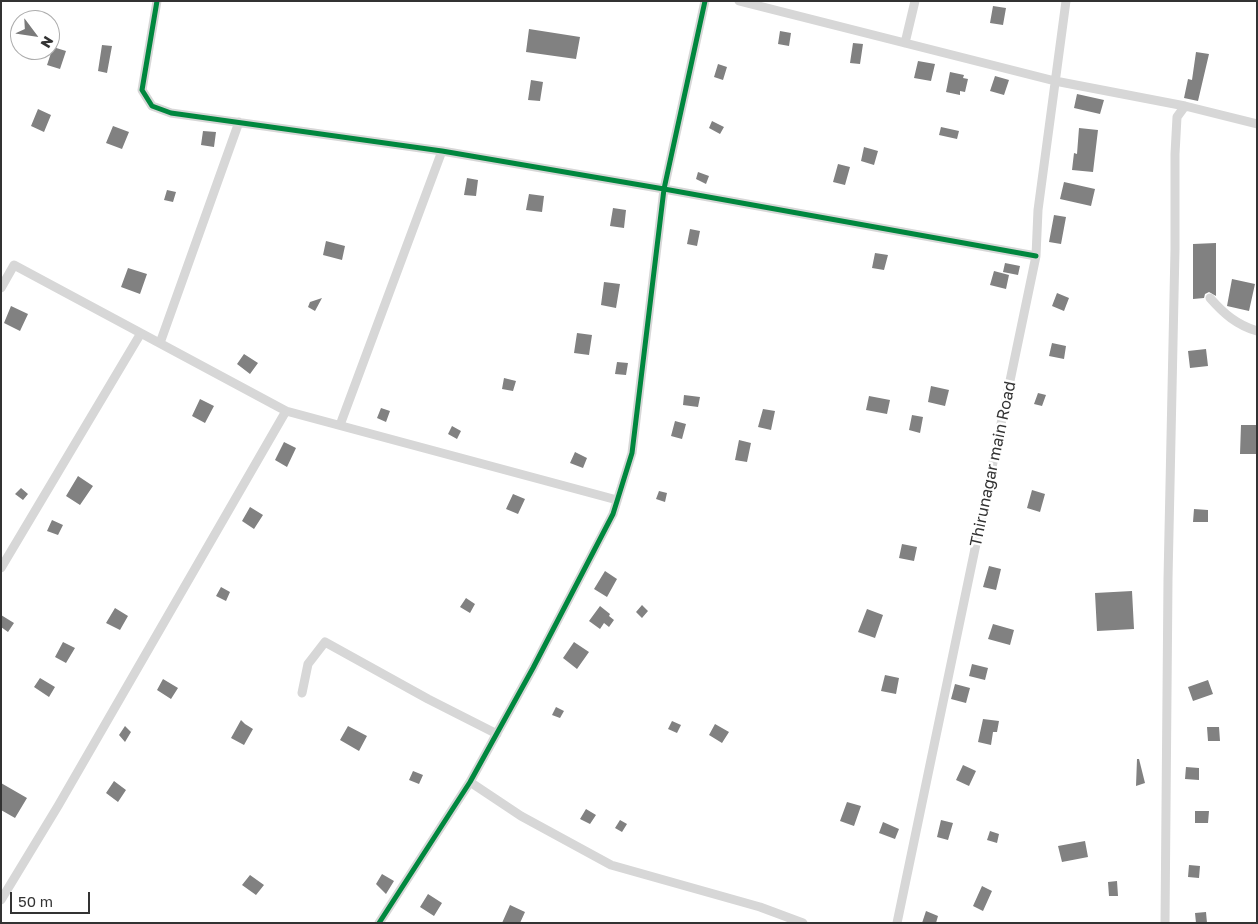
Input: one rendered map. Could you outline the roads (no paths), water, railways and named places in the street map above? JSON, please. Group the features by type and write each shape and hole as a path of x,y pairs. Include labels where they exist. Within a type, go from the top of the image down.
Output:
{"street":[{"path":"157,1 142,90 152,106 171,113 442,151 1036,256"},
{"path":"379,923 470,782 538,660 613,514 632,453 664,189 705,1"},
{"path":"739,1 1055,81 1185,106 1257,124"},
{"path":"905,43 914,1"},
{"name":"Thirunagar main Road","path":"897,923 1036,256 1038,210 1066,1"},
{"path":"1165,923 1168,569 1175,249 1175,154 1177,117 1185,106"},
{"path":"160,343 240,122"},
{"path":"340,425 442,151"},
{"path":"1,288 14,265 286,411 617,500"},
{"path":"1210,298 1224,314 1242,326 1257,331"},
{"path":"1,568 141,333"},
{"path":"1,900 58,806 286,411"},
{"path":"302,693 308,664 325,642 428,699 497,734"},
{"path":"470,782 521,816 611,865 760,907 803,923"}]}
